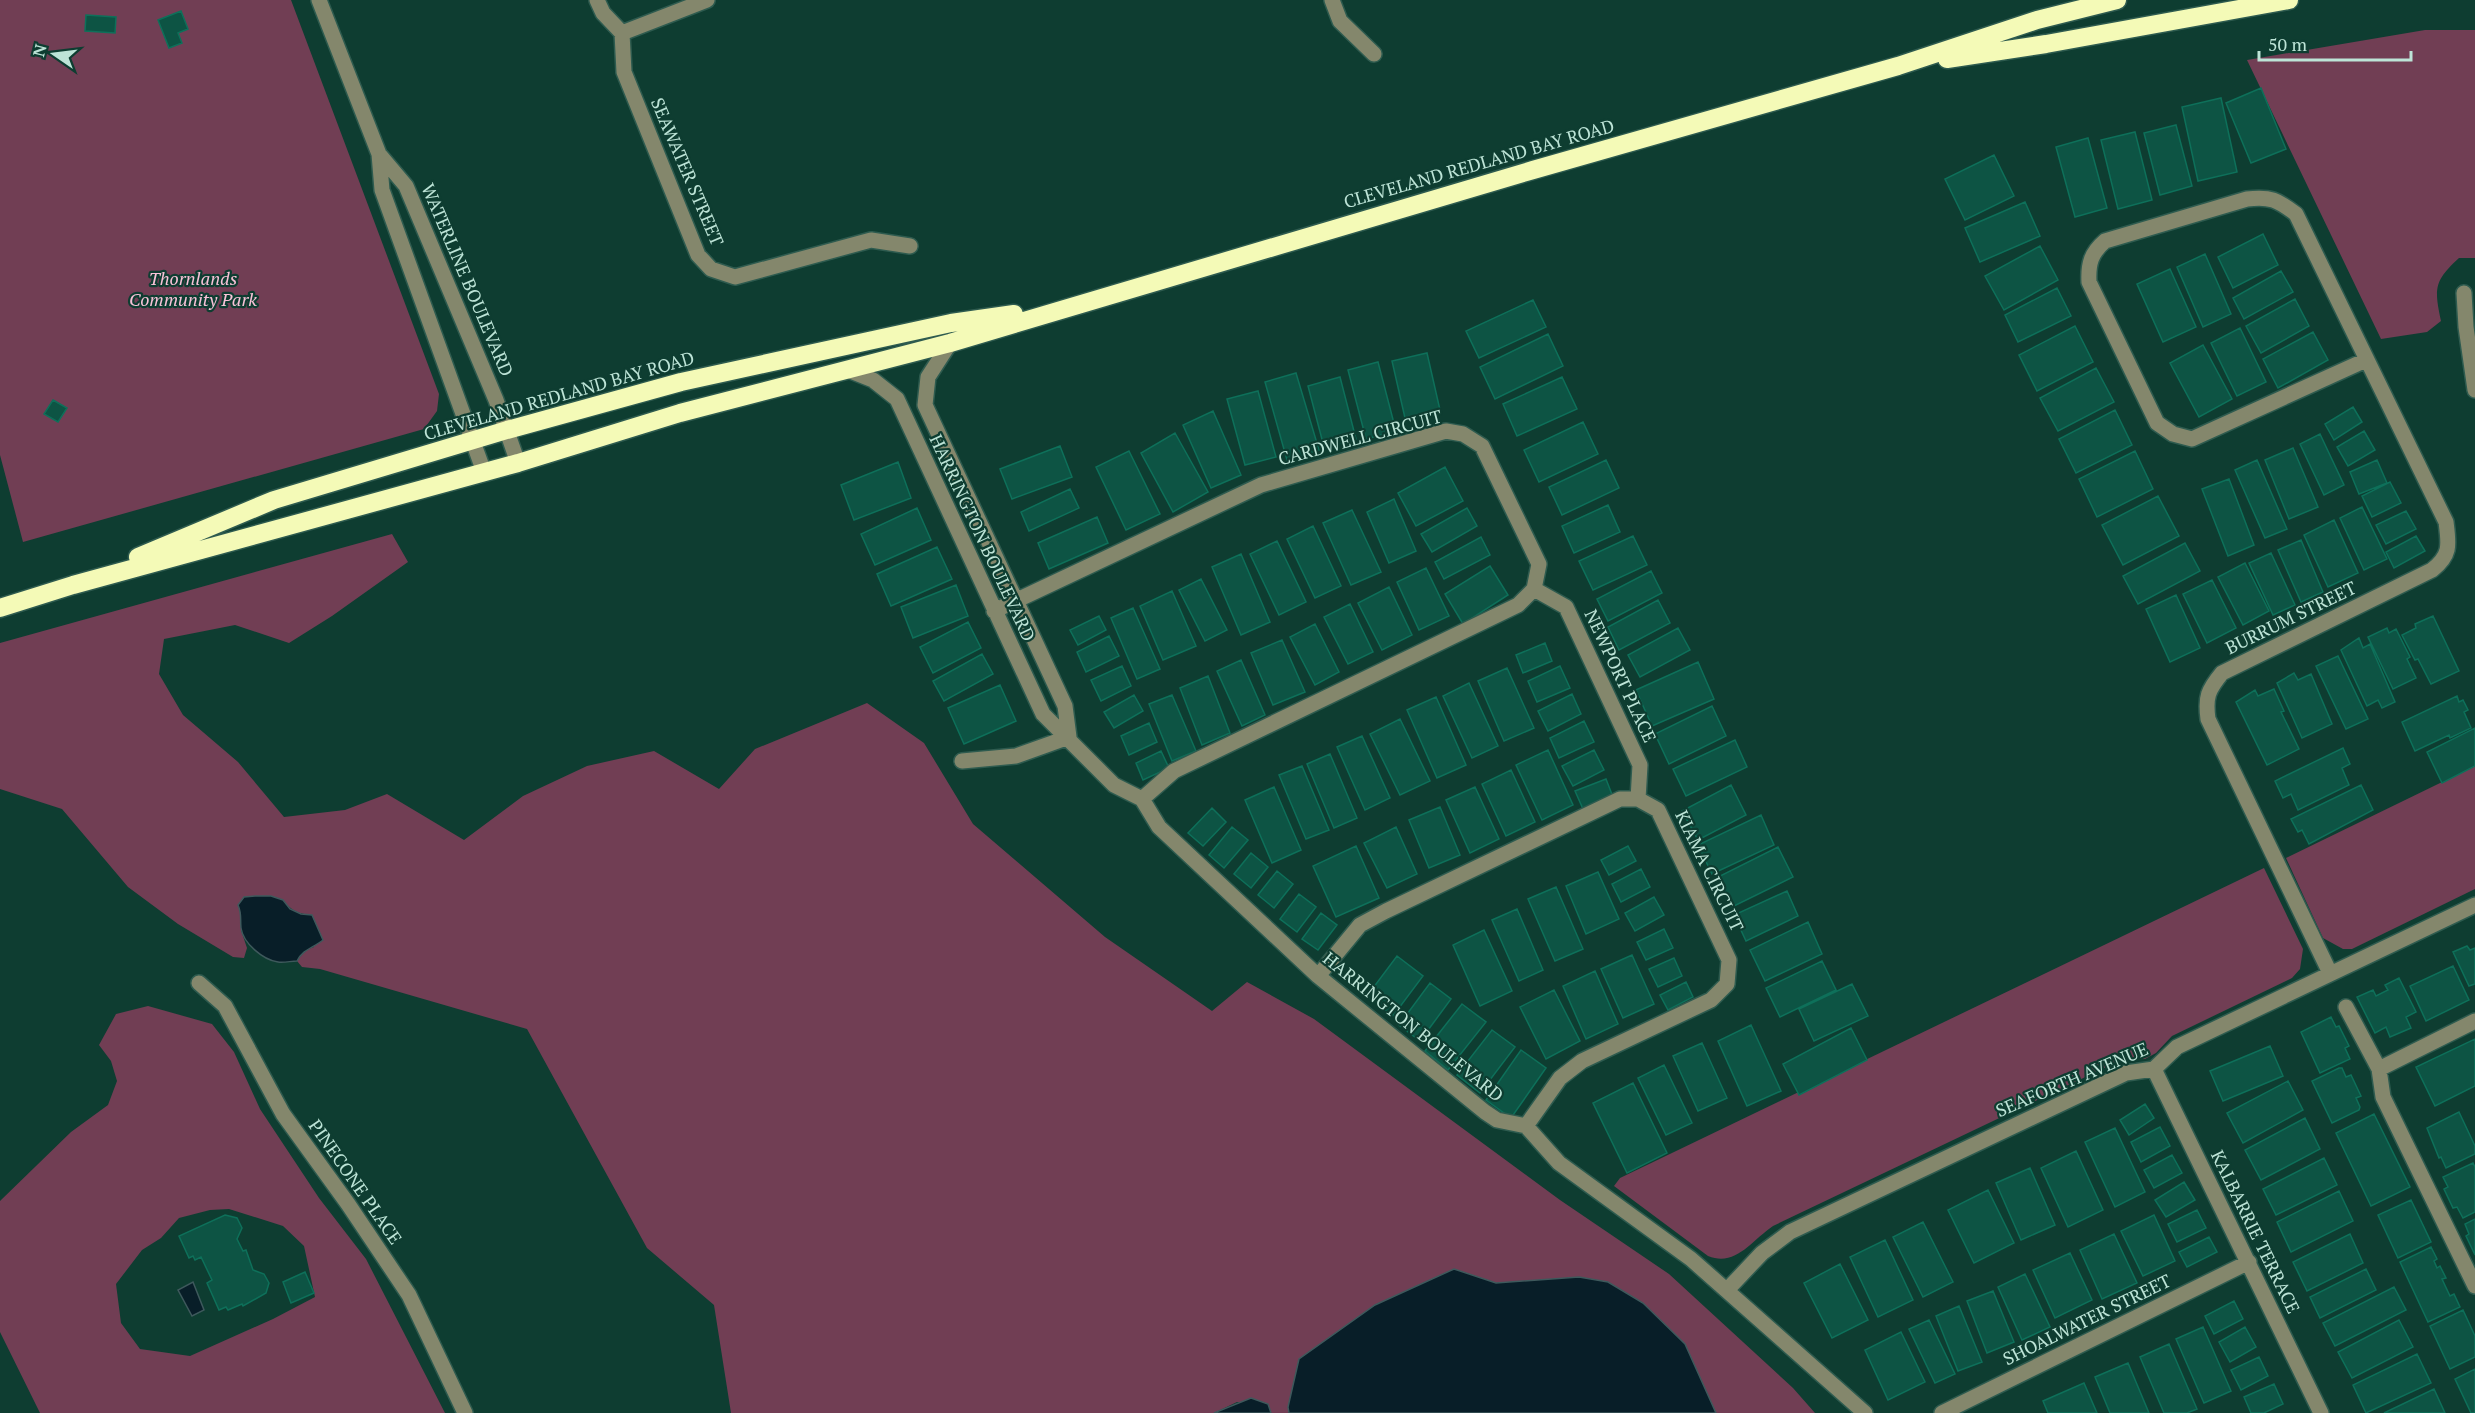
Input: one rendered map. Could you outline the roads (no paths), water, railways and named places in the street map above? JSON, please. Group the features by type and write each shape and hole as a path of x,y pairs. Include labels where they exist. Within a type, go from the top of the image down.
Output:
{"highway":[{"name":"CLEVELAND REDLAND BAY ROAD","path":"0,608 73,585 518,463 680,413 950,343 1072,305 1898,66 2037,20 2117,0"},
{"name":"CLEVELAND REDLAND BAY ROAD","path":"1898,66 2046,44 2289,0"},
{"name":"CLEVELAND REDLAND BAY ROAD","path":"73,585 274,500 507,430 693,380 951,323 1072,305"}],"street":[{"path":"597,0 603,13 622,33 707,0"},
{"path":"1332,0 1340,21 1374,54"},
{"name":"WATERLINE BOULEVARD","path":"321,2 379,154 382,190 484,472"},
{"name":"SEAWATER STREET","path":"622,33 624,72 698,255 711,269 735,277 871,240 910,246"},
{"name":"WATERLINE BOULEVARD","path":"379,154 406,186 507,430 518,463"},
{"name":"BURRUM STREET","path":"2330,974 2208,719 2206,704 2210,688 2222,673 2432,570 2444,560 2449,540 2446,522 2296,214 2280,202 2263,197 2247,199 2105,241 2096,249 2088,265 2089,282 2157,423 2173,434 2192,439 2366,360"},
{"path":"2464,293 2466,327 2475,390"},
{"name":"HARRINGTON BOULEVARD","path":"950,343 928,377 925,405 1065,706 1069,737"},
{"name":"HARRINGTON BOULEVARD","path":"848,370 873,380 897,399 1043,714 1069,737 1114,785 1142,799 1159,827 1318,976 1485,1112 1497,1120 1526,1126"},
{"name":"CARDWELL CIRCUIT","path":"994,611 1261,485 1446,431 1463,434 1482,446 1539,564 1533,589"},
{"path":"1142,799 1174,771 1518,606 1533,589"},
{"name":"NEWPORT PLACE","path":"1533,589 1566,607 1640,765 1638,799"},
{"path":"962,761 1016,756 1069,737"},
{"path":"1318,976 1360,925 1377,915 1620,799 1638,799"},
{"name":"KIAMA CIRCUIT","path":"1526,1126 1560,1078 1582,1061 1711,1000 1727,984 1729,960 1658,810 1638,799"},
{"name":"SEAFORTH AVENUE","path":"1727,1290 1762,1253 1790,1232 2126,1073 2154,1069 2177,1047 2475,905"},
{"name":"PINECONE PLACE","path":"199,983 225,1006 283,1114 348,1204 409,1295 465,1413"},
{"path":"2346,1007 2379,1069 2383,1097 2475,1286"},
{"path":"2379,1069 2475,1022"},
{"name":"KALBARRIE TERRACE","path":"2154,1069 2321,1413"},
{"path":"1526,1126 1559,1163 1691,1259 1865,1413"},
{"name":"SHOALWATER STREET","path":"1942,1413 2248,1262"}],"water":[{"path":"271,896 283,900 290,909 301,914 312,915 323,940 305,951 297,961 278,962 266,958 250,945 241,928 238,905 244,897"},
{"path":"1454,1269 1496,1283 1579,1277 1608,1282 1643,1303 1685,1344 1716,1413 1289,1413 1288,1407 1299,1359 1375,1305"},
{"path":"193,1282 204,1310 192,1316 178,1290"},
{"path":"1251,1398 1268,1404 1271,1413 1214,1413"}],"park label":[{"name":"Thornlands Community Park","path":"193,289"}]}
